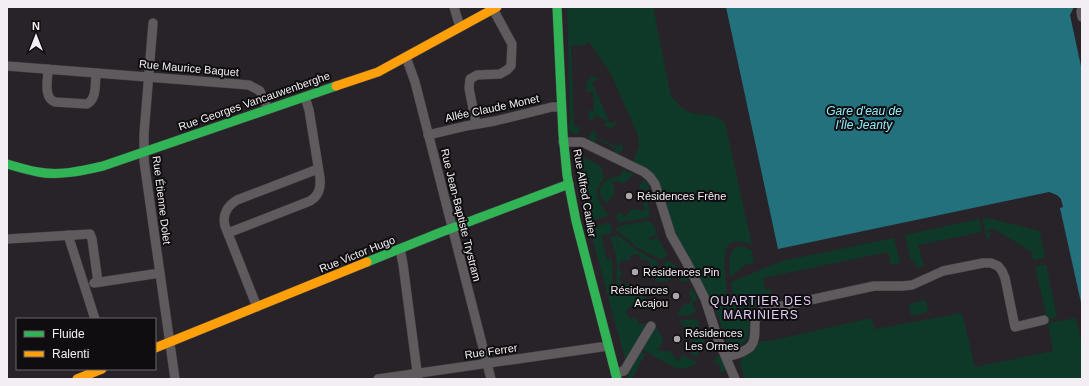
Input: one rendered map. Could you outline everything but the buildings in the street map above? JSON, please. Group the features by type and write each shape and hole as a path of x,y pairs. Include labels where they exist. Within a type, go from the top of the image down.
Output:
{"street":[{"path":"454,7 460,27"},
{"name":"Rue Alfred Caulier","path":"558,7 561,107 568,184 576,221 616,376"},
{"path":"1082,7 1082,17"},
{"path":"476,124 469,88 470,79 477,75 500,74 509,68 512,62 512,44 495,8"},
{"name":"Rue Georges Vancauwenberghe","path":"7,164 38,172 60,173 104,166 378,72 495,8"},
{"name":"Rue Étienne Dolet","path":"152,23 144,152 175,379"},
{"name":"Rue Jean-Baptiste Trystram","path":"406,57 415,82 491,379"},
{"name":"Rue Maurice Baquet","path":"7,66 251,86 261,92 268,109"},
{"path":"48,69 47,94 50,100 55,102 90,103 94,97 96,73"},
{"path":"228,233 312,200 317,195 320,189 318,169 309,110 305,97"},
{"name":"Allée Claude Monet","path":"428,135 552,107 561,107"},
{"path":"564,142 582,142 644,172 652,179 656,187 669,232 687,263 707,304 718,339 735,379"},
{"path":"257,307 224,224 224,216 228,208 234,202 318,169"},
{"name":"Rue Victor Hugo","path":"156,348 400,249 568,184"},
{"path":"68,235 95,318"},
{"path":"7,239 91,235 98,282"},
{"path":"400,249 418,376"},
{"path":"726,358 751,347 755,336 755,318 758,313 764,310 874,286 912,285 943,271 983,263 995,264 1002,271 1015,327 1044,320"},
{"path":"84,284 160,273"},
{"path":"616,376 624,371 651,326"},
{"name":"Rue Ferrer","path":"378,379 418,376 608,346"},
{"path":"77,379 100,370"}],"green space":[{"path":"567,7 653,7 671,96 687,111 716,117 725,123 752,245 739,241 731,243 727,248 725,256 726,295 723,299 712,302 676,238 661,187 632,163 639,147 638,135 610,72 589,42 584,45 571,46 574,127 580,127 579,134 570,131 568,127 570,122"},
{"path":"593,76 599,79 592,83 610,123 616,121 615,125 611,128 604,126 607,121 595,115 592,121 589,119 588,111 594,111 593,92 587,92 587,81"},
{"path":"597,131 595,137 618,147 620,142 623,146 622,151 618,154 614,154 616,149 597,139 594,145 589,139 590,134"},
{"path":"575,153 601,166 604,178 600,184 597,194 608,216 588,222 573,157 573,154"},
{"path":"623,170 634,174 624,183 612,181 615,193 607,203 600,195 601,186 609,179 620,176"},
{"path":"642,181 645,181 649,187 652,197 647,199 650,215 649,217 618,222 616,213 622,213 624,218 632,209 645,211 642,200 649,191 639,188"},
{"path":"987,218 1040,231 1045,258 1033,260 1032,252 994,229 988,230 990,238 987,239 982,219"},
{"path":"979,219 982,232 918,245 924,266 916,268 915,261 911,261 905,235"},
{"path":"649,221 654,225 657,235 649,238 651,240 658,238 667,254 664,259 660,259 638,248 615,229 625,225"},
{"path":"610,222 612,232 601,236 607,260 612,259 613,289 617,293 640,292 646,300 639,301 636,306 630,306 626,312 630,319 636,318 639,324 646,324 626,363 590,229"},
{"path":"615,233 638,251 658,262 657,270 652,277 649,271 651,266 648,260 642,260 638,254 631,255 629,260 621,261 618,267 622,273 619,278 622,284 628,283 632,290 616,289 616,255 610,237 615,236 620,254"},
{"path":"894,238 900,263 891,265 888,252 763,278 765,290 771,289 772,302 766,302 759,305 752,311 746,341 741,345 732,347 728,344 715,308 728,301 730,298 732,292 731,282 782,261"},
{"path":"740,246 752,250 754,263 745,265 730,276 729,262 731,254 733,250"},
{"path":"667,261 673,264 678,273 687,277 691,286 688,281 682,282 679,276 672,277 668,281 655,282"},
{"path":"1046,264 1057,317 1047,319 1035,267"},
{"path":"692,287 698,300 692,302 696,311 691,315 677,316 683,305 689,304 692,298 689,293"},
{"path":"926,300 928,312 911,316 909,304"},
{"path":"962,313 975,367 1053,351 1048,323 1076,318 1082,344 1082,379 745,379 740,364 743,357 751,353 760,341 770,341 871,318 875,329"},
{"path":"697,319 704,340 697,357 687,351 697,350 691,339 696,327 684,327 679,320"},
{"path":"653,327 658,329 663,340 658,351 670,351 678,362 682,355 697,362 688,368 682,369 673,367 641,348"},
{"path":"640,351 645,354 632,379 629,379 628,373"},
{"path":"701,354 714,361 717,356 721,358 726,369 719,373 721,366"}],"water":[{"name":"Gare d'eau de l'Île Jeanty","path":"726,7 1074,7 1070,15 1082,71 1082,307 1060,208 1063,207 1061,199 1057,195 1049,192 778,249"}],"traffic: fast":[{"path":"557,7 563,134 567,175 576,221 617,379"},
{"path":"7,164 46,173 79,171 103,166 336,86"},
{"path":"367,262 569,184"}],"traffic: slow":[{"path":"336,86 378,72 497,7"},
{"path":"156,348 367,262"},
{"path":"77,379 100,370"}],"place":[{"name":"Résidences Frêne","path":"629,196"},
{"name":"Résidences Pin","path":"635,272"},
{"name":"Résidences Acajou","path":"676,296"},
{"name":"Résidences Les Ormes","path":"677,339"}],"district":[{"name":"QUARTIER DES MARINIERS","path":"761,308"}]}
